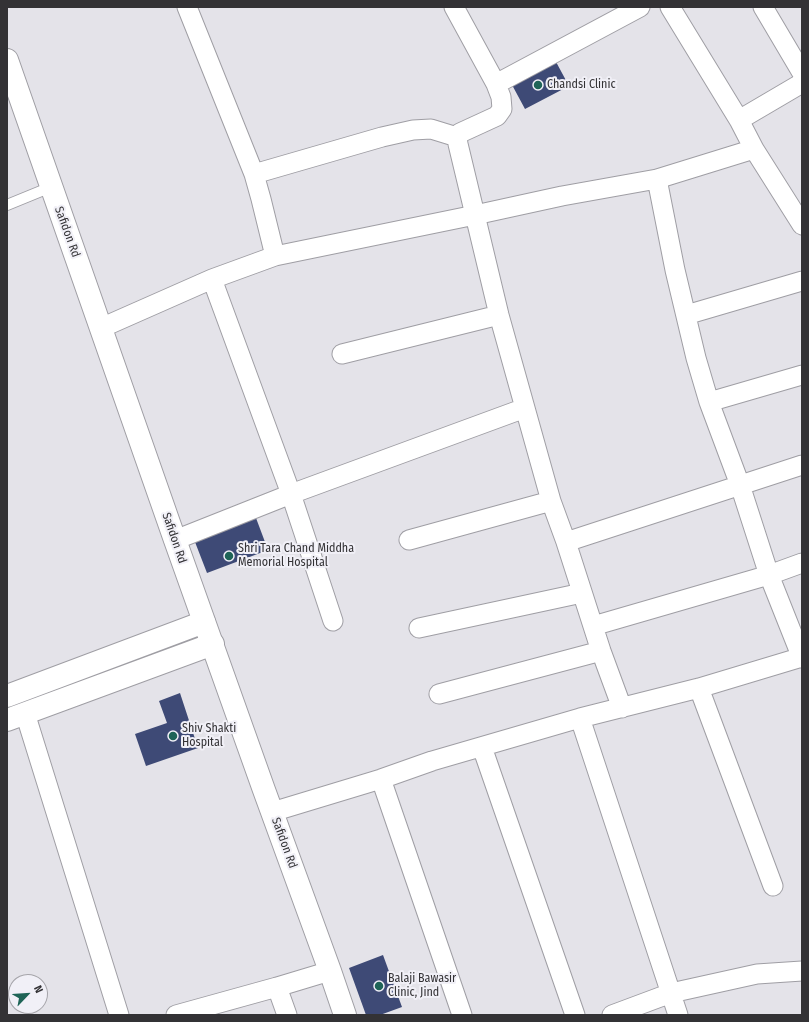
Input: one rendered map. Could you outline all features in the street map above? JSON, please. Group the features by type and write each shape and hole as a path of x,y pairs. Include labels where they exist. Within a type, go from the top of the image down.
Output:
{"main road":[{"name":"Safidon Rd","path":"8,68 345,1015"},
{"path":"7,696 204,622"},
{"path":"16,717 213,644"}],"street":[{"path":"187,7 254,174 275,256"},
{"path":"454,7 496,84 501,97 502,109 497,116 460,133 457,137 475,215 499,315 551,501 566,542 601,651 622,708"},
{"path":"496,84 640,7"},
{"path":"670,7 739,120 754,149 802,225"},
{"path":"762,7 802,73"},
{"path":"739,120 802,83"},
{"path":"254,174 382,137 414,130 431,129 457,137"},
{"path":"101,328 212,279 275,256 562,196 657,179 754,149"},
{"path":"272,812 381,779 432,761 580,718 699,688 802,657 769,575 740,485 709,402 696,358 657,179"},
{"path":"212,279 291,494 333,622"},
{"path":"686,315 802,281"},
{"path":"342,354 499,315"},
{"path":"709,402 802,375"},
{"path":"175,540 291,494 525,408"},
{"path":"566,542 802,465"},
{"path":"409,540 551,501"},
{"path":"594,626 769,575 802,563"},
{"path":"419,628 582,593"},
{"path":"439,694 601,651"},
{"path":"699,688 773,886"},
{"path":"16,717 119,1015"},
{"path":"580,718 678,1015"},
{"path":"482,747 575,1015"},
{"path":"381,779 462,1015"},
{"path":"176,1015 330,971"},
{"path":"612,1015 671,993 757,974 802,972"},
{"path":"278,987 287,1015"}],"lane":[{"path":"7,205 51,187"}],"building":[{"path":"555,60 569,86 525,109 511,83"},
{"path":"256,518 268,550 207,573 195,542"},
{"path":"180,693 198,748 146,766 135,734 167,723 159,701"},
{"path":"383,955 402,1007 380,1015 366,1015 349,968"}],"place":[{"name":"Chandsi Clinic","path":"538,85"},
{"name":"Shri Tara Chand Middha Memorial Hospital","path":"229,556"},
{"name":"Shiv Shakti Hospital","path":"173,736"},
{"name":"Balaji Bawasir Clinic, Jind","path":"379,986"}]}
